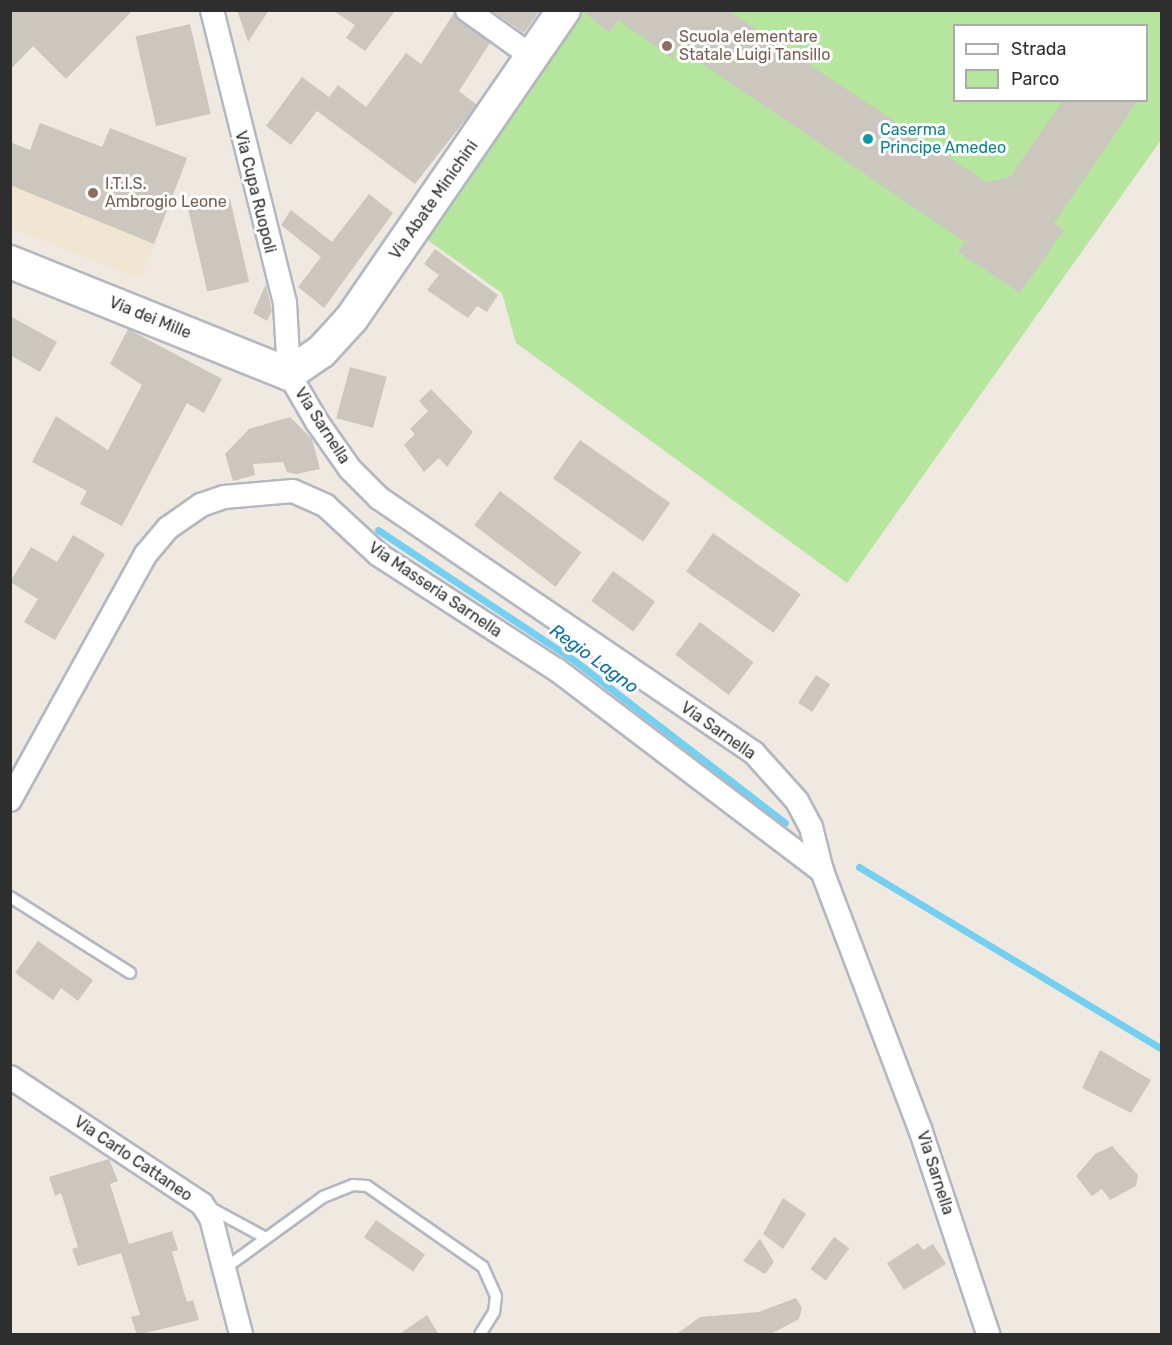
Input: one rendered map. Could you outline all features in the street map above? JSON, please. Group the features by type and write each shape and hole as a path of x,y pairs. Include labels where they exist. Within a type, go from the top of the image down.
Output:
{"street":[{"name":"Via Cupa Ruopoli","path":"212,10 285,303 289,374"},
{"path":"467,10 533,57"},
{"name":"Via Abate Minichini","path":"289,374 321,352 352,318 564,10"},
{"name":"Via dei Mille","path":"10,262 289,374"},
{"name":"Via Sarnella","path":"289,374 350,469 379,498 754,753 797,801 812,827 822,871 920,1129 988,1335"},
{"name":"Via Masseria Sarnella","path":"10,800 146,554 168,528 201,504 224,497 293,491 326,506 355,529 379,555 645,733 822,871"},
{"path":"355,529 379,498"},
{"name":"Via Carlo Cattaneo","path":"10,1077 202,1204 224,1269 241,1335"}],"lane":[{"path":"10,897 130,973"},
{"path":"224,1269 323,1197 353,1185 367,1186 483,1267 496,1296 494,1312 480,1335"},
{"path":"202,1204 217,1206 256,1237 266,1238"}],"shaded area":[{"name":"I.T.I.S. Ambrogio Leone","path":"42,123 104,147 112,129 188,159 141,279 11,228 10,143 31,150"}],"green space":[{"path":"573,11 1161,11 1161,140 847,583 516,343 502,293 422,236"}],"building":[{"path":"10,10 133,10 66,79 33,46 10,70"},
{"path":"237,10 269,10 248,42"},
{"path":"332,10 396,10 365,51 346,38 355,25"},
{"path":"491,10 540,10 524,33"},
{"name":"Caserma Principe Amedeo","path":"582,10 727,10 986,182 1010,177 1062,102 1137,102 1054,223 1064,230 1020,293 958,252 965,242 676,46 673,59 618,20 609,33"},
{"path":"454,13 490,43 459,91 477,105 415,184 317,111 291,145 266,126 302,77 329,97 338,85 366,107 406,53 421,64"},
{"path":"190,24 211,114 156,126 135,37"},
{"name":"I.T.I.S. Ambrogio Leone","path":"40,123 102,147 110,128 187,158 154,244 10,185 10,142 30,150"},
{"path":"369,194 393,213 324,308 298,287 321,257 281,225 291,210 332,242"},
{"path":"230,199 249,282 207,291 188,209"},
{"path":"435,249 498,295 487,312 477,306 468,318 427,290 439,275 424,264"},
{"path":"266,284 272,311 267,321 253,313"},
{"path":"10,316 57,342 40,372 10,355"},
{"path":"128,329 222,379 204,413 187,403 122,526 80,504 87,491 32,462 56,416 108,450 142,385 110,364"},
{"path":"350,367 387,377 373,428 336,418"},
{"path":"431,389 473,432 447,467 439,458 424,472 404,445 415,434 410,429 428,411 419,401"},
{"path":"290,417 312,439 320,469 296,474 287,472 283,462 253,464 255,475 233,481 225,454 249,429"},
{"path":"580,440 670,503 643,542 553,479"},
{"path":"500,491 581,552 556,587 474,525"},
{"path":"713,533 801,594 774,633 686,572"},
{"path":"73,535 105,554 55,640 24,622 38,599 10,582 31,547 57,562"},
{"path":"613,571 655,602 633,631 591,601"},
{"path":"700,622 754,662 729,695 675,655"},
{"path":"816,675 830,684 812,712 798,703"},
{"path":"38,941 93,980 78,1001 61,988 53,1000 15,973"},
{"path":"1100,1050 1151,1080 1131,1113 1082,1088"},
{"path":"1112,1146 1138,1175 1136,1186 1110,1200 1102,1189 1092,1196 1076,1176 1095,1154"},
{"path":"109,1159 118,1181 110,1184 129,1244 172,1231 178,1250 172,1252 187,1302 193,1300 199,1320 137,1335 131,1317 140,1315 121,1253 78,1266 72,1249 78,1247 61,1193 55,1196 49,1177"},
{"path":"783,1198 806,1214 783,1249 763,1234"},
{"path":"376,1220 425,1254 413,1272 364,1237"},
{"path":"834,1237 849,1248 826,1281 810,1269"},
{"path":"760,1239 774,1262 765,1274 743,1261"},
{"path":"918,1243 923,1250 933,1244 946,1264 904,1290 887,1263"},
{"path":"796,1298 802,1308 799,1319 769,1335 675,1335 700,1317 759,1312"},
{"path":"427,1315 439,1335 398,1335"}],"waterway":[{"name":"Regio Lagno","path":"378,530 575,661 785,823"},
{"path":"859,867 1162,1049"}],"place":[{"name":"Scuola elementare Statale Luigi Tansillo","path":"667,46"},
{"name":"Caserma Principe Amedeo","path":"868,139"},
{"name":"I.T.I.S. Ambrogio Leone","path":"93,193"}]}
